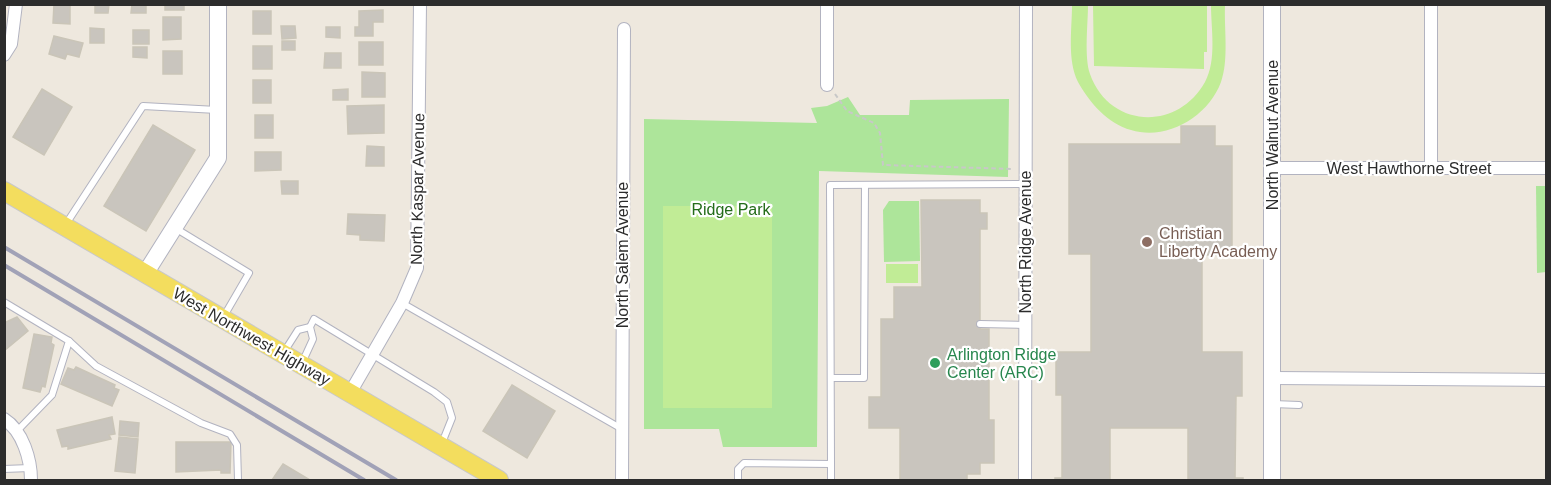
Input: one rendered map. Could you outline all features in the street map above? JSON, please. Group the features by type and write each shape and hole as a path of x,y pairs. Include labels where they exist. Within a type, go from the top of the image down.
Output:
{"main road":[{"name":"West Northwest Highway","path":"4,191 500,480"}],"street":[{"path":"4,55 11,44 16,4"},
{"path":"145,274 218,158 218,4"},
{"name":"North Kaspar Avenue","path":"350,393 402,303 417,268 420,4"},
{"path":"827,4 827,85"},
{"name":"North Ridge Avenue","path":"1024,480 1025,325 1018,184 1026,4"},
{"name":"North Walnut Avenue","path":"1272,4 1272,480"},
{"path":"1431,4 1431,168"},
{"name":"North Salem Avenue","path":"622,480 624,29"},
{"name":"West Hawthorne Street","path":"1272,168 1546,168"},
{"path":"1273,378 1546,380"},
{"path":"4,419 17,431 31,474"}],"lane":[{"path":"64,227 143,106 218,110"},
{"path":"831,480 830,185 1018,184"},
{"path":"831,378 864,378 865,186"},
{"path":"174,228 249,273 222,319"},
{"path":"4,302 69,341 96,366 201,423 230,434 237,446 238,480"},
{"path":"402,303 622,429"},
{"path":"302,364 313,339 310,327 314,319 447,402 452,418 441,446"},
{"path":"980,324 1025,325"},
{"path":"283,354 298,330 310,327"},
{"path":"17,431 52,394 69,341"},
{"path":"1272,404 1299,405"},
{"path":"738,480 738,469 744,463 831,464"},
{"path":"4,469 31,474"}],"path":[{"path":"827,85 847,111 874,123 880,132 883,165 1013,168 1018,184"}],"green space":[{"path":"1072,5 1088,5 1088,67 1099,92 1112,105 1127,113 1144,117 1161,116 1178,109 1193,98 1205,82 1212,54 1211,5 1225,5 1225,64 1215,95 1196,115 1172,129 1145,133 1115,123 1094,104 1078,82 1072,64"},
{"path":"1093,5 1207,5 1207,52 1204,52 1204,69 1094,66"},
{"name":"Ridge Park","path":"848,97 860,115 909,115 910,100 1009,99 1008,177 819,171 817,447 723,447 719,429 644,429 644,119 817,123 811,108 827,106"},
{"path":"1536,186 1546,186 1546,272 1537,273"},
{"path":"889,201 919,201 920,261 884,262 883,210"},
{"path":"663,206 772,206 772,408 663,408"},
{"path":"886,264 918,264 918,283 886,283"}],"building":[{"path":"54,4 70,5 70,24 53,23"},
{"path":"95,4 109,4 108,13 95,13"},
{"path":"132,4 146,4 146,13 131,13"},
{"path":"165,4 184,4 184,10 165,10"},
{"path":"383,10 383,22 373,22 373,36 355,36 355,27 359,27 359,11"},
{"path":"253,11 271,11 271,34 253,34"},
{"path":"163,17 181,17 181,39 163,40"},
{"path":"281,26 295,26 296,38 282,39"},
{"path":"326,27 340,27 340,38 326,37"},
{"path":"90,28 104,29 104,43 90,43"},
{"path":"133,30 149,30 149,44 133,44"},
{"path":"54,36 83,43 79,57 67,54 65,59 49,54"},
{"path":"282,41 295,41 295,50 282,50"},
{"path":"359,42 383,42 383,65 359,65"},
{"path":"253,46 272,46 272,69 253,69"},
{"path":"133,47 147,47 147,58 133,57"},
{"path":"163,51 182,51 182,74 163,74"},
{"path":"325,53 341,53 341,68 324,68"},
{"path":"362,72 385,73 385,97 362,97"},
{"path":"253,80 271,80 271,103 253,103"},
{"path":"42,89 72,107 44,155 13,137"},
{"path":"348,89 348,100 333,100 333,90"},
{"path":"384,105 384,133 348,134 347,106"},
{"path":"255,115 273,115 273,138 255,138"},
{"path":"153,125 195,150 146,231 104,206"},
{"path":"1181,126 1215,126 1215,146 1232,146 1232,255 1202,255 1202,352 1242,352 1242,396 1236,396 1235,478 1243,478 1243,480 1188,480 1188,428 1110,428 1110,480 1055,480 1055,478 1062,478 1062,395 1056,395 1056,352 1091,352 1091,254 1069,254 1069,144 1181,144"},
{"path":"367,146 384,147 384,166 366,166"},
{"path":"255,152 281,152 281,170 255,171"},
{"path":"281,181 298,181 298,194 282,194"},
{"name":"Arlington Ridge Center (ARC)","path":"921,200 980,200 980,213 987,213 987,229 980,229 980,329 989,329 989,420 994,420 994,463 980,463 980,474 967,474 967,480 900,480 900,428 869,428 869,397 881,397 881,319 894,319 894,287 922,287"},
{"path":"348,214 385,215 384,241 360,240 360,235 347,234"},
{"path":"17,317 28,331 4,351 4,323"},
{"path":"34,334 52,337 51,343 54,345 45,387 42,386 40,392 23,388"},
{"path":"76,367 115,385 114,388 119,390 112,406 61,384 68,368 74,370"},
{"path":"512,385 555,411 527,458 483,431"},
{"path":"112,417 115,434 109,435 111,439 68,449 68,446 62,447 57,430"},
{"path":"120,421 139,423 138,437 119,435"},
{"path":"119,437 138,439 135,473 115,471"},
{"path":"176,442 231,442 230,473 221,473 221,470 176,472"},
{"path":"283,464 310,480 272,480"}],"railway":[{"path":"4,247 396,480"},
{"path":"4,265 364,480"}],"place":[{"name":"Christian Liberty Academy","path":"1147,242"},
{"name":"Arlington Ridge Center (ARC)","path":"935,363"}]}
